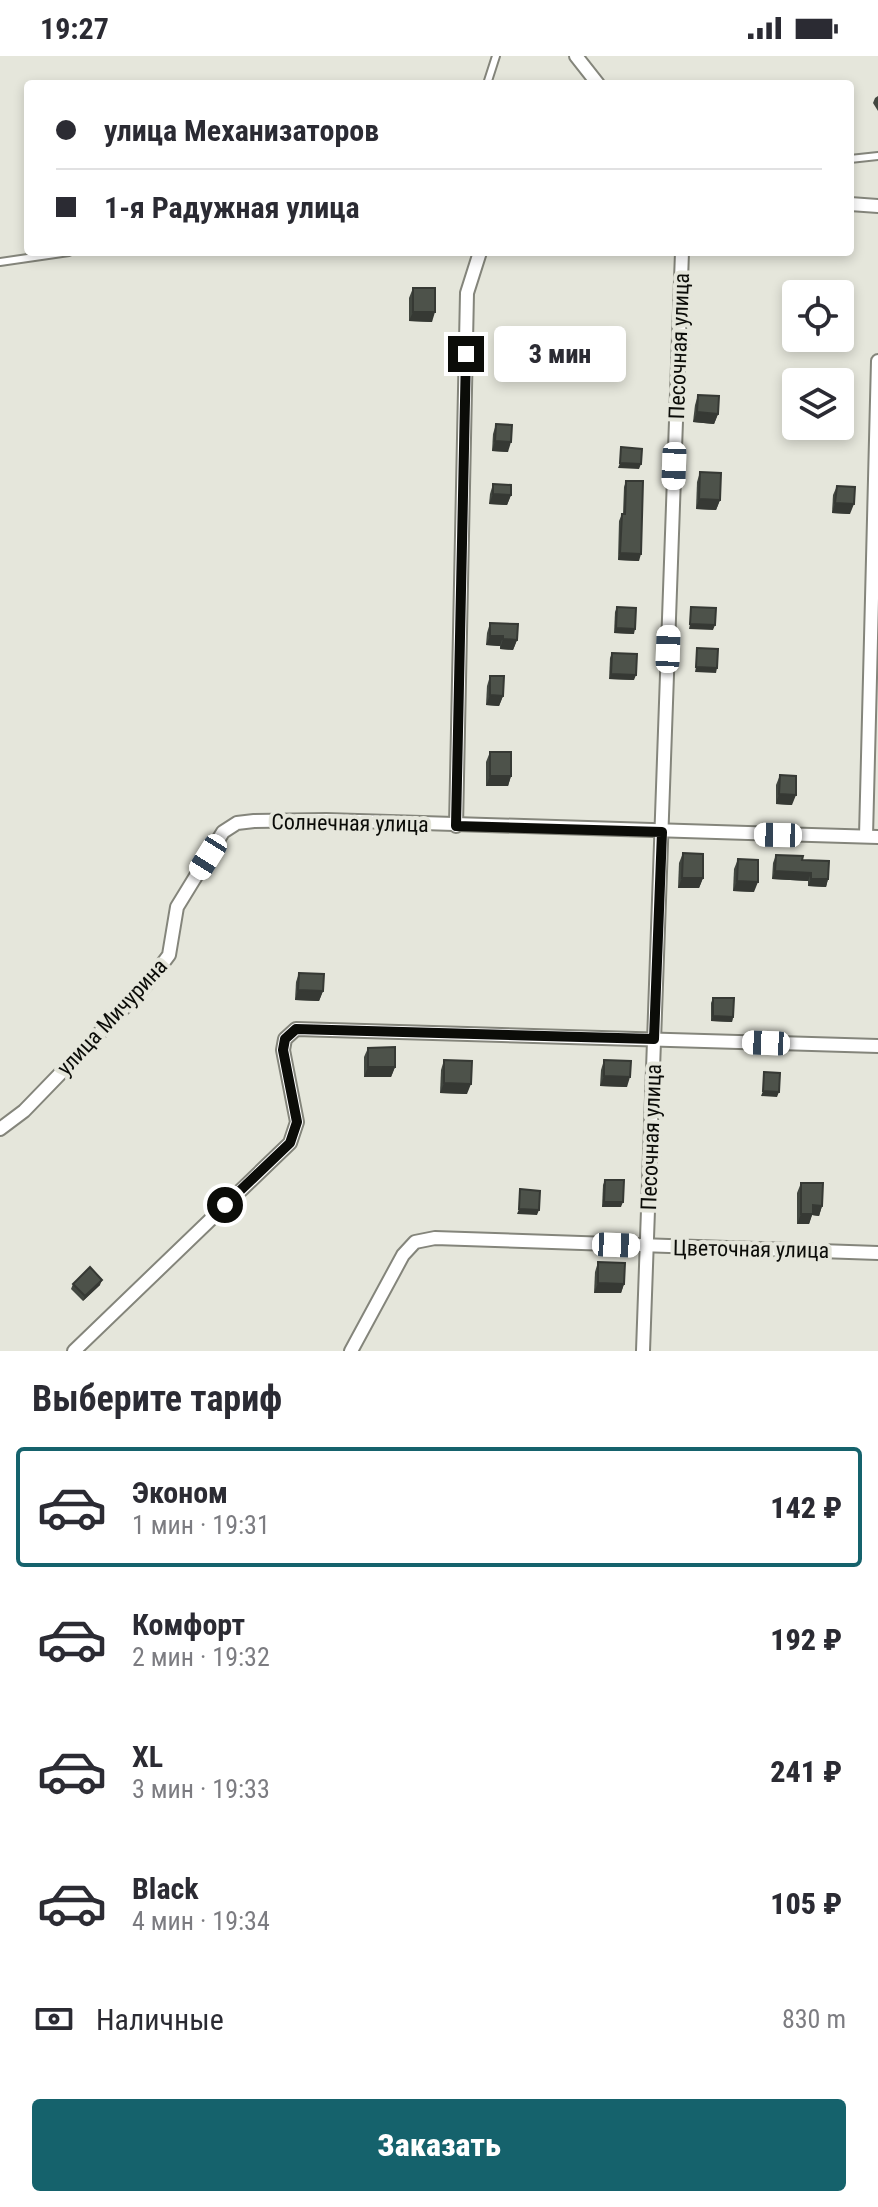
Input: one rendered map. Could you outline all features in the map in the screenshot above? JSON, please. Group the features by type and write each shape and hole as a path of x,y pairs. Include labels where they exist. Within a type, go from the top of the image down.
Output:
{"street":[{"path":"576,56 595,80"},
{"path":"854,204 878,206"},
{"path":"456,826 467,293 479,256"},
{"name":"Песочная улица","path":"643,1351 682,256"},
{"path":"872,837 878,361"},
{"name":"Солнечная улица","path":"254,821 872,837"},
{"name":"улица Мичурина","path":"0,1129 24,1111 148,983 169,955 177,907 223,832 237,823 254,821"},
{"path":"74,1351 290,1143 297,1122 283,1050 285,1039 296,1029 878,1046"},
{"name":"Цветочная улица","path":"351,1351 403,1255 415,1242 435,1238 878,1253"}],"lane":[{"path":"488,80 496,56"},
{"path":"854,159 878,156"},
{"path":"0,262 41,256"}],"building":[{"path":"413,288 435,288 435,312 413,312"},
{"path":"698,395 719,396 718,414 697,412"},
{"path":"496,424 512,425 511,442 495,441"},
{"path":"621,447 642,449 641,464 620,463"},
{"path":"700,472 721,473 720,500 699,499"},
{"path":"626,481 643,481 641,554 620,553"},
{"path":"493,484 511,485 511,495 493,494"},
{"path":"837,486 855,487 854,504 835,503"},
{"path":"617,607 636,608 635,629 616,628"},
{"path":"691,607 716,608 715,625 690,624"},
{"path":"490,623 518,624 517,640 490,636"},
{"path":"697,648 718,649 717,668 696,667"},
{"path":"612,653 637,654 636,675 611,674"},
{"path":"490,676 504,676 503,696 490,695"},
{"path":"490,752 511,752 511,776 490,776"},
{"path":"780,775 796,776 796,795 779,794"},
{"path":"683,853 703,854 703,878 682,878"},
{"path":"776,855 829,861 828,879 811,879 811,873 775,871"},
{"path":"738,859 758,860 758,882 737,881"},
{"path":"299,973 324,974 323,991 298,990"},
{"path":"713,998 734,998 733,1017 713,1016"},
{"path":"395,1047 395,1067 368,1067 368,1048"},
{"path":"444,1060 472,1061 471,1084 444,1083"},
{"path":"604,1060 631,1061 630,1077 604,1076"},
{"path":"764,1072 780,1073 779,1092 763,1091"},
{"path":"605,1180 624,1180 623,1202 604,1202"},
{"path":"801,1183 823,1183 822,1206 813,1205 813,1214 801,1214"},
{"path":"520,1189 540,1191 539,1210 519,1209"},
{"path":"598,1262 625,1263 624,1284 598,1283"},
{"path":"90,1267 102,1280 85,1296 73,1284"}],"route":[{"path":"225,1205 290,1143 297,1122 283,1050 285,1039 296,1029 654,1039 662,832 456,826 466,354"}]}
